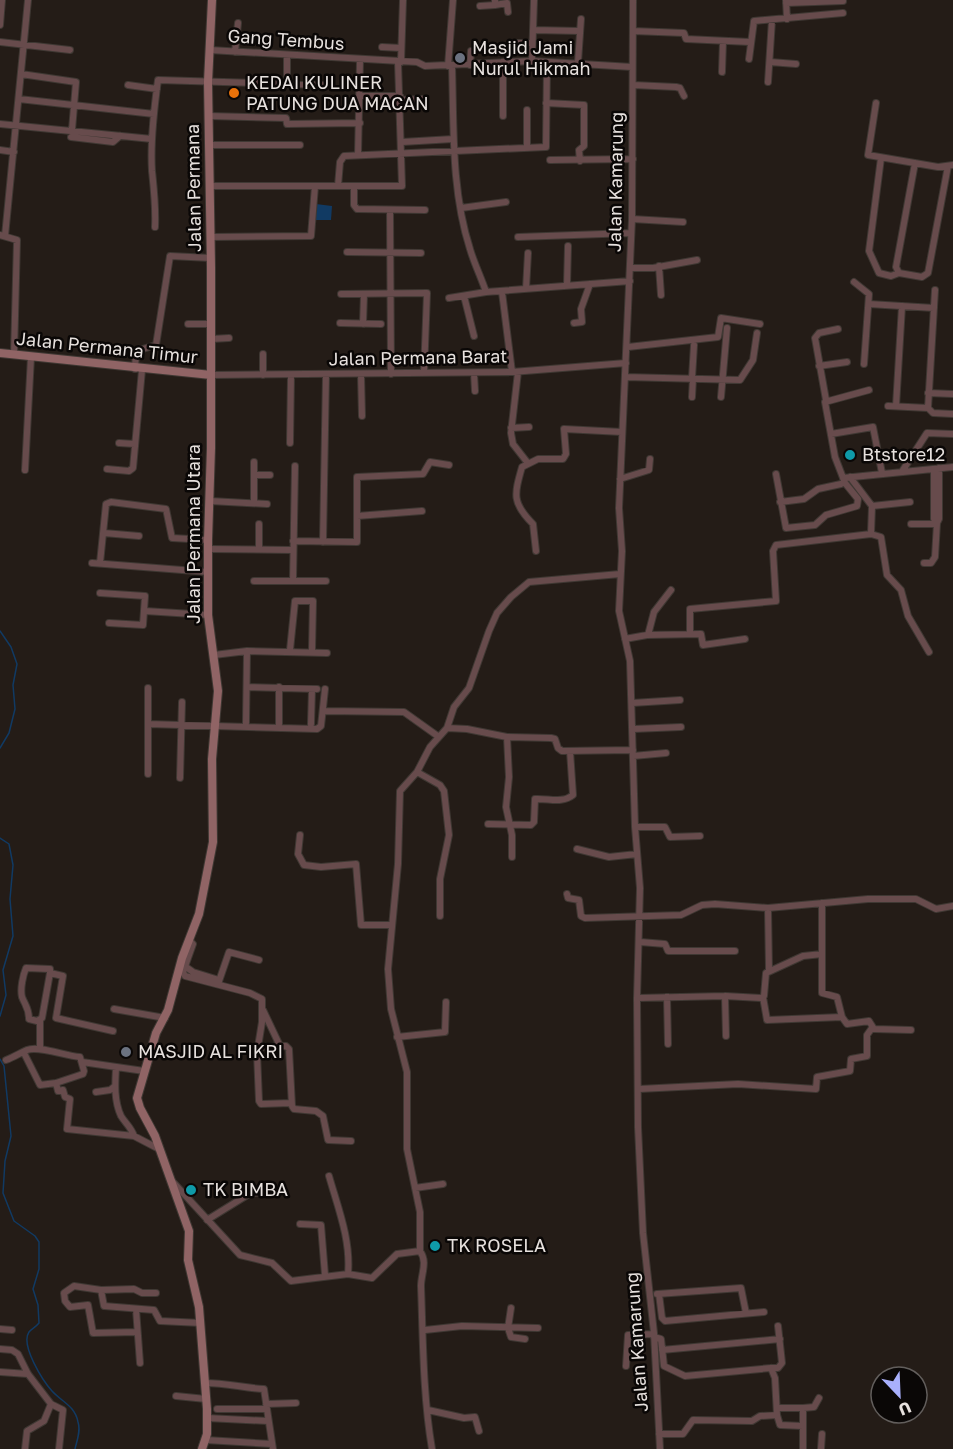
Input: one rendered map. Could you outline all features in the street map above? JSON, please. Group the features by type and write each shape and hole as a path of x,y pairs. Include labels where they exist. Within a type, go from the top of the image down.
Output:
{"street":[{"path":"0,25 2,0"},
{"path":"14,355 17,240 2,235 14,152 25,45 26,0"},
{"name":"Jalan Permana","path":"210,375 210,186 214,145 209,116 208,82 212,0"},
{"path":"210,186 402,186 400,62 403,0"},
{"path":"453,0 450,66 454,151 469,248 486,292"},
{"path":"532,62 534,0"},
{"name":"Jalan Kamarung","path":"633,0 632,219 628,347 620,479 620,610 629,654 632,703 640,917 636,998 643,1233 654,1336 660,1449"},
{"path":"787,19 786,1 843,1"},
{"path":"480,6 495,2 507,3 508,12"},
{"path":"749,59 753,21 843,13"},
{"path":"578,62 581,20"},
{"path":"768,82 772,20"},
{"path":"235,52 238,23"},
{"path":"533,30 580,31"},
{"path":"633,31 684,33 686,40 750,42"},
{"path":"722,72 723,41"},
{"path":"0,43 70,50"},
{"path":"514,43 532,43"},
{"path":"382,47 401,48"},
{"name":"Gang Tembus","path":"210,50 450,66 503,62 578,62 633,67"},
{"path":"470,65 471,51"},
{"path":"286,56 287,85"},
{"path":"358,155 360,60"},
{"path":"503,62 503,116"},
{"path":"338,186 342,157 546,147 547,62"},
{"path":"770,62 796,64"},
{"path":"21,74 76,82 72,134"},
{"path":"155,227 156,192 152,171 152,139 158,80 322,85"},
{"path":"128,85 157,89"},
{"path":"633,85 676,87 682,91 684,96"},
{"path":"361,96 422,99"},
{"path":"19,99 154,114"},
{"path":"546,103 584,105 584,146 579,150 580,161"},
{"path":"876,103 868,155 950,166 928,273 922,278 899,273 895,276 879,273 869,251 881,158"},
{"path":"526,110 526,148"},
{"path":"209,116 286,118 287,124 305,126 360,123"},
{"path":"0,124 72,134 152,139"},
{"path":"402,142 453,139"},
{"path":"214,145 300,145"},
{"path":"0,150 14,152"},
{"path":"550,160 633,159"},
{"path":"899,273 896,267 915,163"},
{"path":"210,237 311,236 315,186"},
{"path":"354,186 354,205 357,209 425,210"},
{"path":"461,208 506,202"},
{"path":"390,210 391,374"},
{"path":"632,219 683,222"},
{"path":"518,237 631,234"},
{"path":"567,285 568,246"},
{"path":"347,252 421,253"},
{"path":"526,289 528,253"},
{"path":"106,469 132,470 139,369 136,351 156,345 170,256 211,258"},
{"path":"630,268 697,260"},
{"path":"659,266 661,295"},
{"path":"449,298 486,292 630,281"},
{"path":"854,282 869,293 864,364"},
{"path":"574,323 582,321 581,309 590,284"},
{"path":"928,408 935,290"},
{"path":"502,292 515,372 511,428 513,444 527,462"},
{"path":"341,294 428,294 424,373"},
{"path":"363,324 364,294"},
{"path":"464,296 474,336"},
{"path":"869,304 934,308"},
{"path":"902,306 892,406 928,408 933,413 953,414"},
{"path":"628,347 718,337 721,318 760,324"},
{"path":"340,323 381,324"},
{"path":"188,324 211,324"},
{"path":"721,397 727,328"},
{"path":"776,474 786,528 815,525 826,515 852,509 859,503 845,480 831,434 819,366 816,335 838,328"},
{"path":"625,377 741,379 753,360 757,333"},
{"path":"211,339 229,338"},
{"path":"692,397 694,345"},
{"name":"Jalan Permana Timur","path":"0,353 210,375"},
{"path":"263,354 263,375"},
{"path":"25,470 31,357"},
{"path":"819,366 847,362"},
{"name":"Jalan Permana Barat","path":"210,375 515,372 626,363"},
{"path":"474,373 475,392"},
{"path":"323,542 326,374"},
{"path":"361,374 362,416"},
{"name":"Jalan Permana Utara","path":"204,1445 207,1399 201,1323 188,1260 188,1227 160,1149 138,1104 144,1071 156,1034 165,1018 199,914 211,855 214,728 218,691 208,615 210,375"},
{"path":"290,443 291,375"},
{"path":"826,400 869,390"},
{"path":"928,393 953,394"},
{"path":"511,428 529,427"},
{"path":"831,434 873,427 882,473"},
{"path":"536,551 533,524 519,512 517,494 522,466 527,462 563,459 566,454 564,429 622,432"},
{"path":"903,470 927,433 953,434"},
{"path":"118,443 135,444"},
{"path":"620,479 649,470 650,459"},
{"path":"254,462 254,503"},
{"path":"293,541 357,542 357,477 423,474 430,462 450,465"},
{"path":"907,463 914,470"},
{"path":"293,581 295,466"},
{"path":"780,502 804,499 818,489 845,480 903,470 953,467"},
{"path":"924,563 931,563 935,557 936,469"},
{"path":"254,475 270,475"},
{"path":"845,480 872,506 871,534"},
{"path":"210,501 267,504"},
{"path":"872,506 910,502"},
{"path":"100,563 106,504 128,503 166,509 172,538 259,549 293,549"},
{"path":"357,516 422,512"},
{"path":"259,524 259,549"},
{"path":"911,524 937,524"},
{"path":"104,533 139,536"},
{"path":"690,634 690,609 776,601 774,551 776,545 871,534 881,537 887,575 901,590 908,616 929,652"},
{"path":"92,563 208,572"},
{"path":"432,1449 423,1357 425,1330 421,1283 424,1259 420,1251 420,1212 407,1149 407,1072 397,1037 387,969 398,864 400,795 405,784 417,772 426,753 447,728 454,707 469,688 484,642 497,613 518,590 534,581 620,574"},
{"path":"254,581 326,581"},
{"path":"648,635 654,612 671,590"},
{"path":"100,593 145,596 145,611 141,626 110,623"},
{"path":"290,650 297,600 314,602 312,651"},
{"path":"145,611 208,615"},
{"path":"625,639 648,635 701,634 703,645 745,639"},
{"path":"213,653 290,650 327,653"},
{"path":"246,723 247,651"},
{"path":"247,687 314,689 311,724"},
{"path":"279,687 279,724"},
{"path":"148,688 148,774"},
{"path":"148,724 214,728 317,729 321,726 325,689"},
{"path":"632,703 680,700"},
{"path":"180,778 182,702"},
{"path":"323,714 404,712 439,737"},
{"path":"633,729 681,727"},
{"path":"447,728 467,729 507,737 551,738 555,739 559,750 666,753"},
{"path":"507,737 509,777 506,802 512,857"},
{"path":"488,824 532,824 535,799 562,800 573,795 570,751"},
{"path":"417,772 441,785 444,791 449,835 440,879 440,916"},
{"path":"635,827 665,827 670,837 700,836"},
{"path":"300,835 298,854 304,865 321,867 356,864 361,925 391,925"},
{"path":"577,849 609,857 637,854"},
{"path":"567,894 568,898 579,900 583,918 681,915 702,905 716,904 768,908 868,899 911,899 936,909 953,906"},
{"path":"822,903 820,991 837,997 842,1017 848,1024 869,1021 872,1028"},
{"path":"768,908 769,971"},
{"path":"189,940 193,944 183,974 218,982 262,999 259,1047 260,1103 291,1103"},
{"path":"640,942 664,944 668,951 735,951"},
{"path":"218,982 229,952 259,960"},
{"path":"822,954 803,956 765,975 763,997 767,1020 842,1017"},
{"path":"40,1020 28,1019 28,1006 22,995 23,975 30,966 50,969 40,1020 40,1047"},
{"path":"50,973 63,974 64,978 56,1018 113,1031"},
{"path":"725,996 726,1036"},
{"path":"668,997 668,1044"},
{"path":"636,998 763,997"},
{"path":"397,1037 445,1032 446,1002"},
{"path":"114,1009 165,1018"},
{"path":"263,1010 280,1046"},
{"path":"639,1089 738,1084 816,1089 819,1076 850,1071 851,1059 867,1056 867,1035 872,1028"},
{"path":"872,1028 911,1030"},
{"path":"259,1047 286,1046 291,1051 291,1103 294,1109 316,1111 323,1116 328,1140 351,1140"},
{"path":"6,1060 24,1053 40,1047 62,1056 80,1057 83,1074 56,1083 40,1084 24,1053"},
{"path":"82,1062 144,1071"},
{"path":"116,1068 116,1100 121,1115 131,1126 134,1136"},
{"path":"56,1083 58,1091 63,1090 64,1097 70,1099 68,1129 134,1136 160,1149"},
{"path":"96,1092 110,1090 115,1086"},
{"path":"168,1176 240,1255 272,1263 290,1281 348,1274 372,1278 398,1254 420,1251"},
{"path":"329,1176 335,1204 343,1218 350,1258 348,1274"},
{"path":"415,1188 443,1184"},
{"path":"207,1220 249,1194 263,1192"},
{"path":"300,1224 321,1226 325,1275"},
{"path":"137,1332 93,1333 88,1305 70,1307 65,1300 64,1293 74,1286 101,1290 134,1289 142,1293 156,1293"},
{"path":"650,1295 741,1288 746,1313"},
{"path":"101,1290 104,1306 155,1311 160,1321 201,1323"},
{"path":"659,1294 662,1318 665,1321 764,1312"},
{"path":"512,1308 508,1328 512,1338 525,1339"},
{"path":"136,1309 140,1363"},
{"path":"425,1330 462,1326 538,1328"},
{"path":"626,1366 628,1335 654,1336 661,1339 664,1366 683,1376 781,1366 778,1326"},
{"path":"0,1329 12,1330"},
{"path":"662,1350 780,1339"},
{"path":"0,1349 12,1350 18,1354 28,1374 51,1404 64,1412 59,1449"},
{"path":"771,1368 775,1378 780,1425 803,1426"},
{"path":"0,1372 28,1374"},
{"path":"204,1445 272,1447 263,1389 244,1388 235,1383 205,1383"},
{"path":"176,1396 207,1399"},
{"path":"659,1434 683,1434 693,1420 752,1421 760,1416 777,1412 814,1407 819,1398"},
{"path":"217,1409 296,1403"},
{"path":"24,1449 28,1429 44,1421 51,1404"},
{"path":"804,1408 804,1449"},
{"path":"428,1410 464,1418 475,1417 479,1431"},
{"path":"207,1418 268,1421"},
{"path":"821,1449 822,1434"}],"water":[{"path":"316,204 332,206 331,220 316,220"}],"waterway":[{"path":"0,631 11,647 17,664 13,685 15,709 9,733 0,748"},
{"path":"0,838 9,844 13,865 10,899 13,936 3,970 6,995 0,1016"},
{"path":"0,1059 4,1066 11,1136 5,1161 3,1193 14,1221 35,1236 39,1242 39,1269 33,1289 38,1305 39,1323 29,1332 28,1345 30,1354 43,1379 52,1391 71,1408 76,1417 79,1429 75,1449"}],"place":[{"name":"Masjid Jami Nurul Hikmah","path":"460,58"},
{"name":"KEDAI KULINER PATUNG DUA MACAN","path":"234,93"},
{"name":"Btstore12","path":"850,455"},
{"name":"MASJID AL FIKRI","path":"126,1052"},
{"name":"TK BIMBA","path":"191,1190"},
{"name":"TK ROSELA","path":"435,1246"}]}
